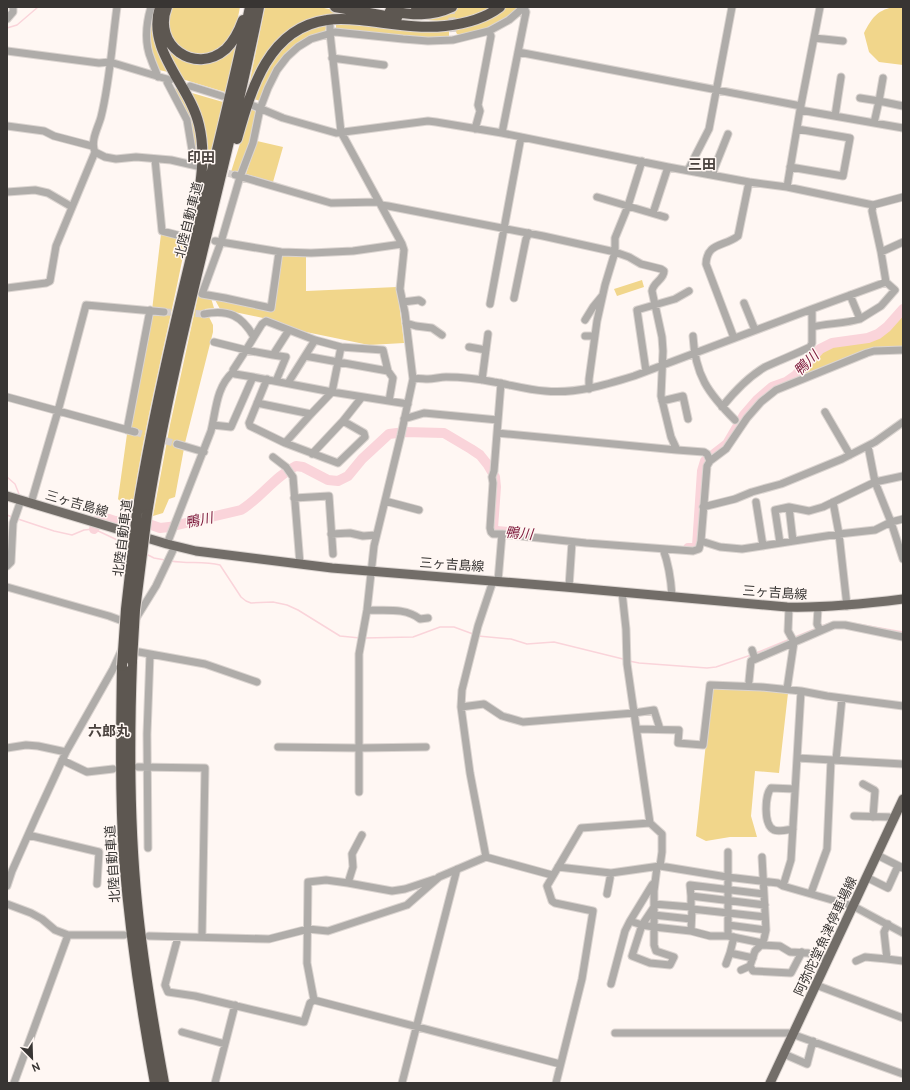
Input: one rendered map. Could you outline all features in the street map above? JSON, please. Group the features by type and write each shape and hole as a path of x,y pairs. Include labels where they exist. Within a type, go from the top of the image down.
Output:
{"highway":[{"path":"160,7 157,29 160,45 193,107 199,124 202,144 203,164 200,189 179,310"},
{"path":"167,7 163,27 168,40 181,54 187,57 199,59 213,57 220,54 231,44 240,28 246,7"},
{"name":"北陸自動車道","path":"164,1083 146,976 133,856 130,762 132,661 142,513 152,429 228,108 256,7"},
{"name":"北陸自動車道","path":"155,1083 133,950 125,864 121,762 122,666 126,609 142,513 196,277 237,110 256,7"},
{"path":"335,7 423,23 461,24"},
{"path":"366,7 420,15 436,13 452,7"},
{"path":"416,7 429,7"},
{"path":"196,277 240,128 253,90 270,55 283,40 304,27 327,20 360,20 423,27 461,24 479,18 500,7"}],"main road":[{"name":"三ヶ吉島線","path":"7,496 171,545 196,551 300,564 789,607 818,608 847,606 903,599"},
{"name":"阿弥陀堂魚津停車場線","path":"770,1083 903,799"}],"street":[{"path":"7,19 13,12 13,7"},
{"path":"7,288 46,283 50,280 56,246 94,149 110,62 115,7"},
{"path":"152,7 146,29 147,46 158,77"},
{"path":"280,252 271,308 202,294 237,176 253,143 257,107 277,70 287,57 298,47 311,39 330,29 357,34 428,41 489,31 508,20 524,7 526,12 502,133"},
{"path":"688,170 709,129 732,7"},
{"path":"787,187 800,108 820,7"},
{"path":"330,29 341,132 404,250 400,289 413,379 376,535 367,610 359,654 359,792"},
{"path":"475,129 480,111 478,105 491,36 489,31"},
{"path":"814,38 843,42"},
{"path":"7,51 99,63 110,62 169,79 167,82 187,120 194,165 171,160 136,157 116,159 105,157 94,149 54,136 44,131 7,126"},
{"path":"518,52 835,116 903,128"},
{"path":"332,58 384,65"},
{"path":"835,116 841,77"},
{"path":"874,123 883,78"},
{"path":"190,86 222,96"},
{"path":"860,98 903,106"},
{"path":"257,107 283,118 336,133 428,121 502,133 642,162 750,182 787,187 873,205 903,197"},
{"path":"790,166 843,176 850,138 797,129"},
{"path":"713,175 728,134"},
{"path":"490,304 521,137"},
{"path":"155,159 162,231 185,237"},
{"path":"589,389 589,379 602,295 615,252 615,238 628,206 642,162"},
{"path":"652,213 668,166"},
{"path":"237,176 331,203 380,204 529,233 615,252 629,257 641,264 661,269 664,271 662,278 652,287 652,291 662,337 662,400 671,437 677,450"},
{"path":"734,338 706,264 706,256 711,249 738,236 750,182"},
{"path":"7,192 35,190 48,193 72,207"},
{"path":"597,197 665,217"},
{"path":"812,327 850,322 860,319 881,306 895,290 886,282 872,211 873,205"},
{"path":"514,298 526,239 529,233"},
{"path":"218,242 280,252 311,254 353,251 402,244"},
{"path":"881,252 903,242"},
{"path":"413,379 445,377 482,380 545,391 575,391 589,389 608,385 662,366 812,308 886,282"},
{"path":"646,371 637,310 675,299 689,291"},
{"path":"585,320 593,306 602,295"},
{"path":"850,295 860,319"},
{"path":"403,302 419,300 422,302"},
{"path":"744,303 755,330"},
{"path":"31,503 58,411 86,305 164,312"},
{"path":"722,407 741,385 758,372 810,346 812,343 812,308"},
{"path":"7,396 131,431 150,310"},
{"path":"204,314 220,312 235,316 241,320 254,337"},
{"path":"7,886 62,760 113,669 132,625 156,586 213,425 214,412 220,391 262,324 266,322 315,340 342,347 383,350 388,371 392,378 388,401"},
{"path":"406,323 432,328 442,336"},
{"path":"273,355 289,330"},
{"path":"482,380 488,334"},
{"path":"585,336 595,336"},
{"path":"693,336 696,362 707,387 713,398 735,420"},
{"path":"288,383 315,340"},
{"path":"214,342 286,358 276,381"},
{"path":"285,442 332,392 342,347"},
{"path":"469,347 486,350"},
{"path":"501,383 494,471 492,477 493,483 490,528 493,534 572,542 693,551 699,549 701,541 707,466 710,461 726,449 747,418 761,402 776,390 867,352 874,350 903,350"},
{"path":"305,356 388,371"},
{"path":"233,372 235,374 332,392 408,404"},
{"path":"213,425 231,427 253,377"},
{"path":"268,379 249,423 250,426 312,454 338,463 365,437 364,433 343,421"},
{"path":"662,400 683,396 688,419"},
{"path":"312,454 343,421 362,397"},
{"path":"257,404 311,414"},
{"path":"404,419 424,412 498,420"},
{"path":"825,412 850,455"},
{"path":"703,506 735,499 752,492 781,484 868,446 903,422"},
{"path":"497,433 704,452 707,454 710,461"},
{"path":"177,444 204,452"},
{"path":"868,446 875,482 891,522 903,559"},
{"path":"273,457 286,467 293,478 300,564"},
{"path":"780,543 775,510 789,507 809,511 823,507 875,482 903,476"},
{"path":"294,498 329,496 333,554"},
{"path":"7,566 11,562 10,535 21,500"},
{"path":"384,501 419,510"},
{"path":"756,502 763,546"},
{"path":"833,502 839,534 847,606"},
{"path":"789,507 793,541"},
{"path":"701,541 720,547 742,549 875,530 891,522 903,519"},
{"path":"332,534 350,533 363,536 376,535"},
{"path":"486,857 470,773 461,707 462,690 466,672 496,581 502,534"},
{"path":"570,587 572,542"},
{"path":"663,549 669,565 672,596"},
{"path":"7,587 109,616 132,625"},
{"path":"622,592 626,629 627,664 650,822 662,834 662,852 654,883 654,909 654,945 656,951 674,957 670,965 650,963 632,956 642,925 654,909"},
{"path":"787,689 792,639 788,631 789,607"},
{"path":"818,608 818,624 820,630"},
{"path":"367,610 400,610 415,615 420,619 428,618"},
{"path":"749,681 751,661 792,639 834,625 845,625 903,636"},
{"path":"752,650 755,659"},
{"path":"139,652 205,664 257,682"},
{"path":"148,848 150,654"},
{"path":"637,729 679,730 678,743 703,745 710,685 787,689 903,706"},
{"path":"783,886 791,860 801,691"},
{"path":"811,893 827,848 834,760 842,698"},
{"path":"461,707 484,704 502,716 523,722 654,710 660,729"},
{"path":"7,748 26,745 66,752"},
{"path":"278,747 426,747"},
{"path":"797,758 903,764"},
{"path":"62,760 87,772 113,768"},
{"path":"138,767 205,768 202,936"},
{"path":"863,784 875,792 873,817"},
{"path":"793,829 775,831 771,828 766,814 768,792 771,788 795,789"},
{"path":"854,816 889,817 894,819"},
{"path":"556,1083 582,979 593,911 555,903 552,901 547,886 580,828 650,822"},
{"path":"28,835 99,852 98,884"},
{"path":"348,883 353,867 352,854 362,835"},
{"path":"726,964 730,953 731,937 728,925 728,852"},
{"path":"866,877 888,888 900,868 877,855"},
{"path":"314,1000 307,964 308,882 326,880 392,891 405,889 439,877 486,857 552,875"},
{"path":"741,970 750,966 755,951 762,944 766,930 762,858"},
{"path":"558,867 611,873 658,867 778,883 783,886 853,906 903,933"},
{"path":"402,1083 457,869"},
{"path":"691,931 690,885 692,871"},
{"path":"607,894 611,873"},
{"path":"149,936 202,936 269,939 308,929 328,931 407,905 439,877"},
{"path":"611,984 625,931 654,883"},
{"path":"690,885 764,894"},
{"path":"691,896 764,905"},
{"path":"7,904 31,913 42,919 55,930 68,935 124,934"},
{"path":"654,909 691,908 765,917"},
{"path":"654,909 691,919"},
{"path":"630,921 642,925 691,931 710,936 731,937 762,944 780,946 790,952 802,952 828,959"},
{"path":"887,959 884,932 888,924"},
{"path":"728,925 766,930"},
{"path":"14,1083 68,935"},
{"path":"178,937 165,986 168,992 195,996 304,1022 310,1003 314,1000"},
{"path":"750,966 753,970 791,973 802,952"},
{"path":"730,953 753,958"},
{"path":"856,961 865,957 903,961"},
{"path":"816,985 903,1018"},
{"path":"314,1000 560,1064"},
{"path":"215,1083 235,1005"},
{"path":"182,1032 225,1044"},
{"path":"614,1033 793,1034 903,1074"},
{"path":"784,1054 807,1064 813,1041"}],"shaded area":[{"path":"170,7 240,7 236,27 226,43 215,52 197,56 177,47 167,26"},
{"path":"265,7 319,7 383,20 322,17 314,18 302,23 292,29 276,43 269,52 248,90"},
{"path":"457,7 494,7 484,12 457,20 439,21 419,19"},
{"path":"506,7 521,7 508,17 483,31 465,35 457,34 455,30 503,9"},
{"path":"893,7 903,8 903,65 879,62 869,52 864,33 878,13"},
{"path":"152,12 152,29 158,50 168,72 159,70 152,55 150,35"},
{"path":"328,23 325,31 287,54 260,101 254,99 258,87 279,50 302,32"},
{"path":"336,23 449,31 449,38 407,37 364,32 336,28"},
{"path":"164,41 198,63 235,44 237,45 225,92 182,79 173,64"},
{"path":"174,88 180,90 197,131 198,163 195,163 189,120 184,105"},
{"path":"192,93 223,102 206,176 201,118"},
{"path":"251,109 254,109 257,116 247,151 239,173 231,172"},
{"path":"257,141 283,147 273,182 246,174"},
{"path":"161,234 186,241 150,408 132,509 124,506 118,499 127,434 137,436 138,431 129,428 149,336"},
{"path":"281,256 306,256 306,291 397,287 404,343 369,345 306,332 263,318 220,309 214,298 273,310"},
{"path":"642,280 644,287 617,296 614,289"},
{"path":"198,296 211,298 214,308 205,309 204,318 209,317 213,325 213,332 185,443 175,497 169,499 163,513 153,516 170,425"},
{"path":"903,314 903,348 884,347 799,377 824,349 834,345 878,337 884,334 896,323"},
{"path":"712,687 763,689 788,693 779,773 755,771 751,816 757,837 730,837 706,841 696,836"}],"waterway":[{"path":"7,28 17,25 38,7"},
{"name":"鴨川","path":"688,548 697,546 702,471 705,461 727,444 744,415 757,400 772,387 786,382 796,375 820,349 832,343 868,338 878,334 887,327 903,309"},
{"name":"鴨川","path":"94,529 100,516 115,521 140,521 160,528 241,510 281,475 296,466 303,467 328,480 338,481 348,476 362,459 389,434 405,432 444,433 480,455 495,477 496,487 493,528 497,531 508,532"},
{"path":"7,477 15,484 19,494"},
{"path":"7,515 12,517"},
{"path":"18,519 54,531 72,535 84,530 94,529 130,546"},
{"path":"146,554 154,558 165,560"},
{"path":"171,561 220,565 241,597 246,601 251,603 273,602 287,605 298,610 340,636 360,638"},
{"path":"821,626 834,622"},
{"path":"846,622 903,632"},
{"path":"364,638 413,637 440,627 454,627 473,634"},
{"path":"795,637 817,628"},
{"path":"478,636 511,639 527,644 554,642 623,659"},
{"path":"756,653 790,639"},
{"path":"629,661 707,668 716,667 751,655"}],"tunnel":[{"path":"451,7 453,32"},
{"path":"218,171 235,175"},
{"path":"164,312 204,314"},
{"path":"135,432 177,444"}],"district":[{"name":"印田","path":"201,157"},
{"name":"三田","path":"702,164"},
{"name":"六郎丸","path":"109,731"}]}
